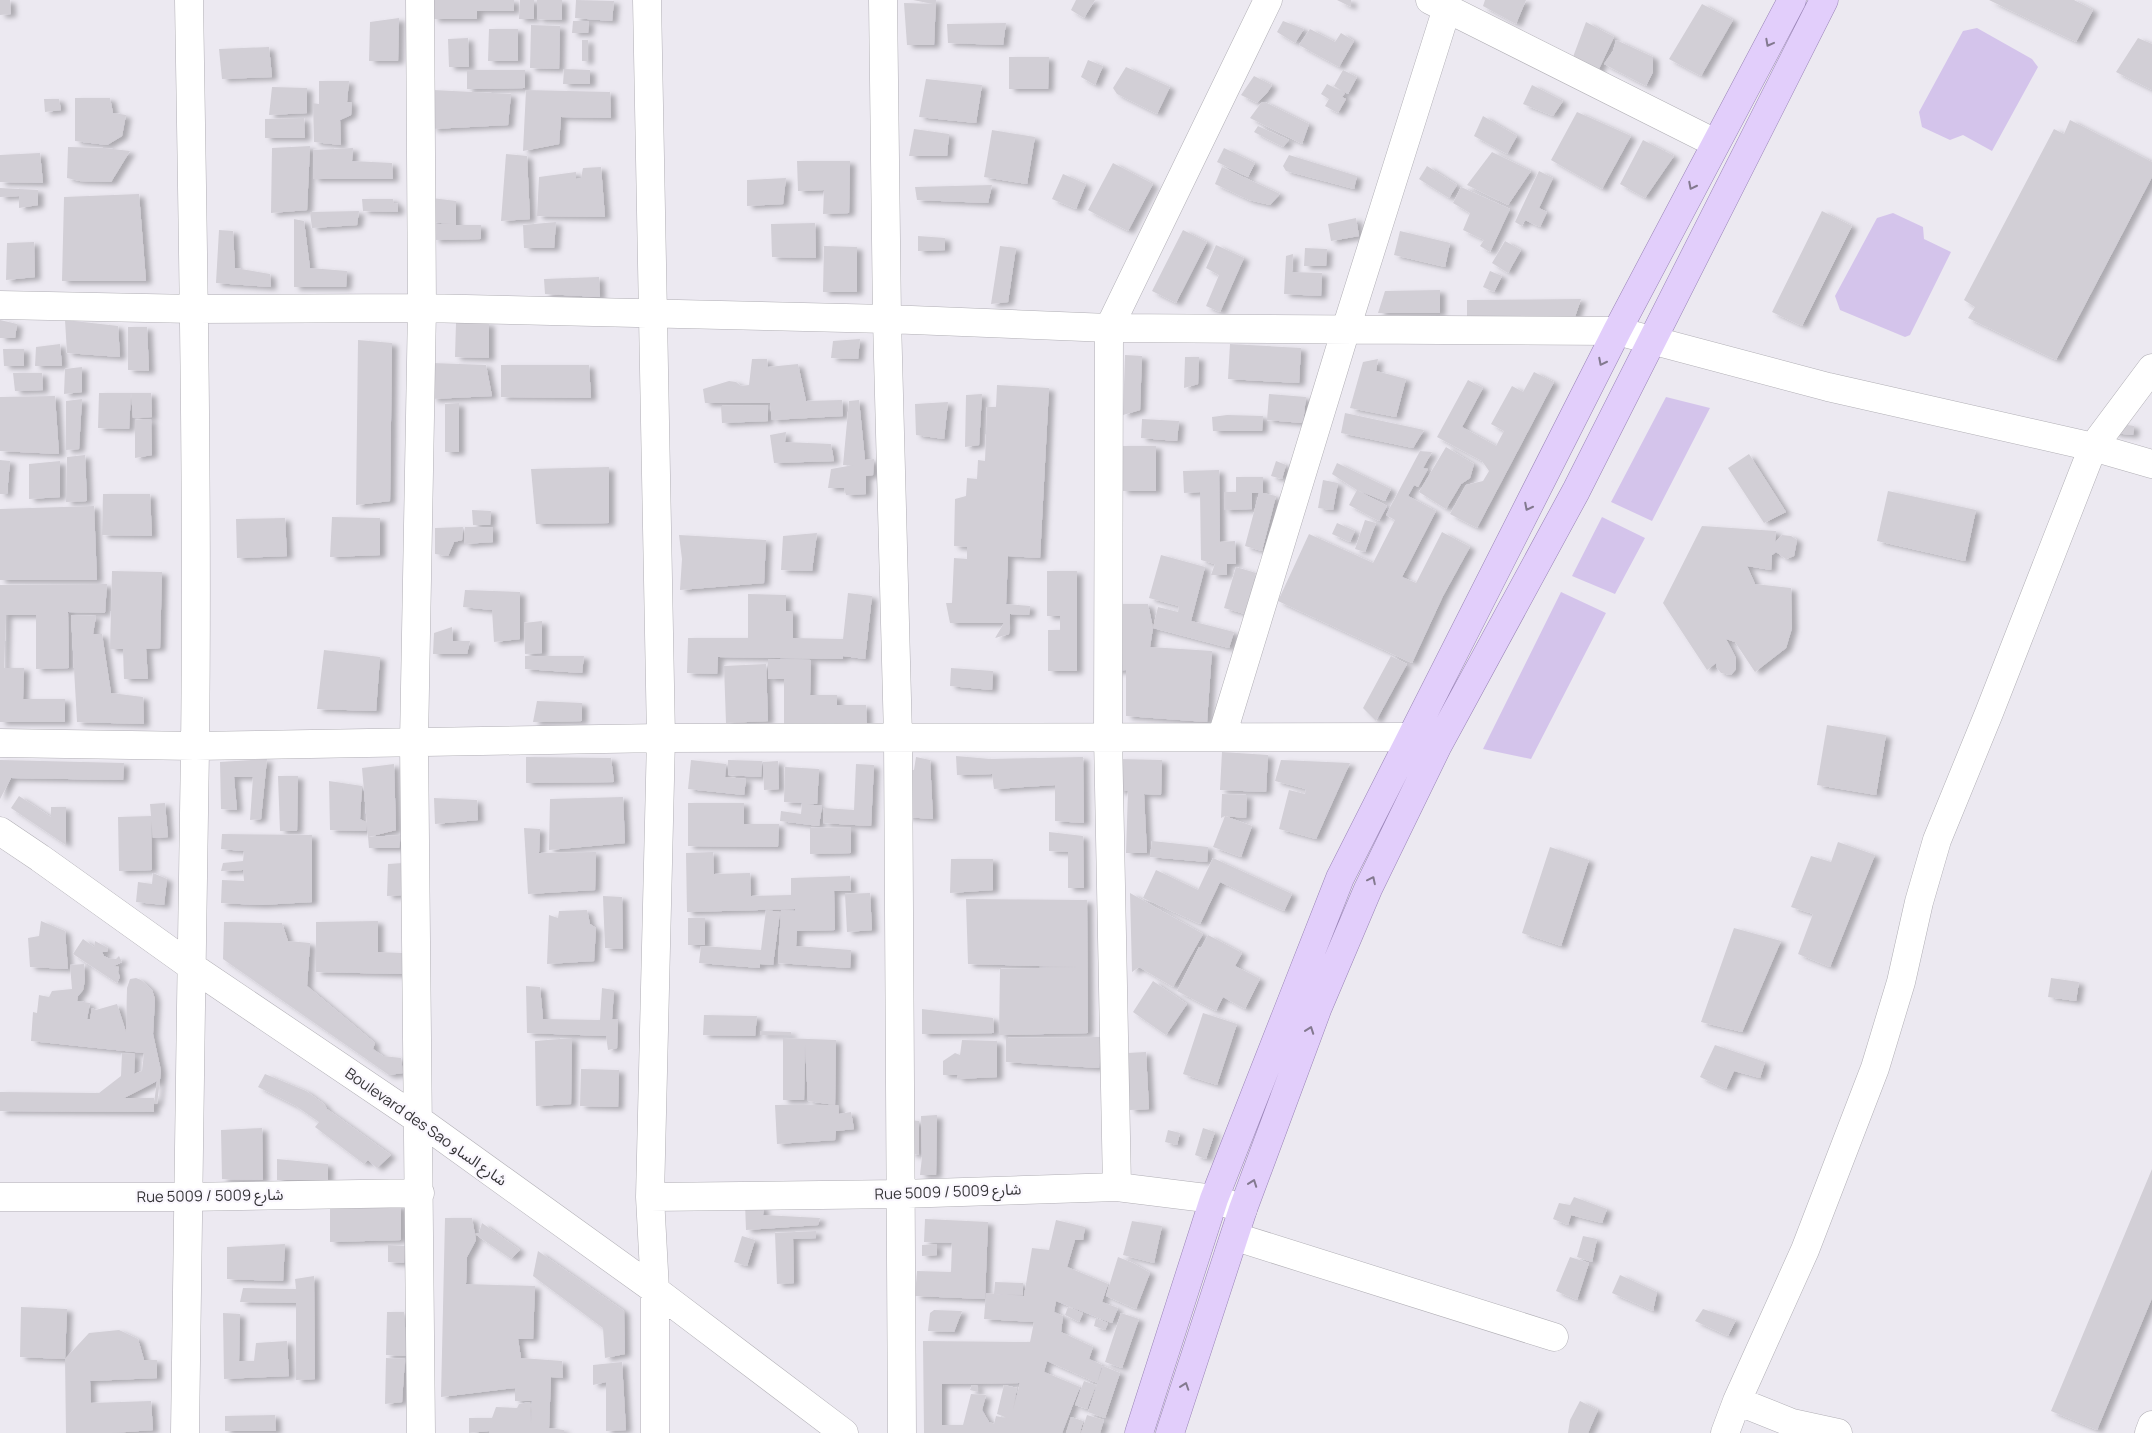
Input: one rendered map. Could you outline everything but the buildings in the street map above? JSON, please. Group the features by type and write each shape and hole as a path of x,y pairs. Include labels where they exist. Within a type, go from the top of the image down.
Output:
{"main road":[{"path":"1139,1433 1214,1199 1340,878 1409,737 1617,331 1714,143 1792,0"},
{"path":"1170,1433 1236,1236 1243,1209 1318,1007 1360,908 1438,745 1572,500 1824,0"}],"street":[{"path":"185,1433 195,746 194,309 188,0"},
{"path":"420,0 422,308 414,742 416,1118 420,1193 421,1433"},
{"path":"647,0 661,738 650,1197 655,1290 655,1433"},
{"path":"883,0 887,319 898,737 902,1433"},
{"path":"1117,1187 1108,736 1109,328 1268,0"},
{"path":"1222,736 1346,329 1438,4 1714,143"},
{"path":"0,305 194,309 422,308 887,319 1109,328 1617,331 1828,387 2093,447 2152,464"},
{"path":"1725,1433 1737,1401 1805,1250 1875,1068 1902,982 1919,902 1938,840 1990,713 2093,447 2152,368"},
{"path":"0,743 195,746 661,738 1222,736 1409,737 1438,745"},
{"name":"Boulevard des Sao شارع الساو","path":"0,831 191,966 416,1118 655,1290 844,1433"},
{"name":"Rue 5009 / شارع 5009","path":"650,1197 900,1194 1117,1187 1214,1199 1243,1209"},
{"name":"Rue 5009 / شارع 5009","path":"0,1197 187,1197 420,1193"},
{"path":"1236,1236 1554,1337"},
{"path":"1737,1401 1792,1423 1838,1433"},
{"path":"2149,1433 2152,1425"}],"shaded area":[{"path":"1977,28 2032,59 2038,67 1992,151 1963,135 1950,140 1922,127 1919,112 1963,31"},
{"path":"1893,213 1923,227 1924,239 1951,252 1910,335 1905,337 1840,310 1835,296 1877,218"},
{"path":"1666,397 1710,408 1652,521 1611,502"},
{"path":"1602,517 1645,538 1615,594 1572,576"},
{"path":"1561,592 1606,613 1531,759 1483,749"}]}
